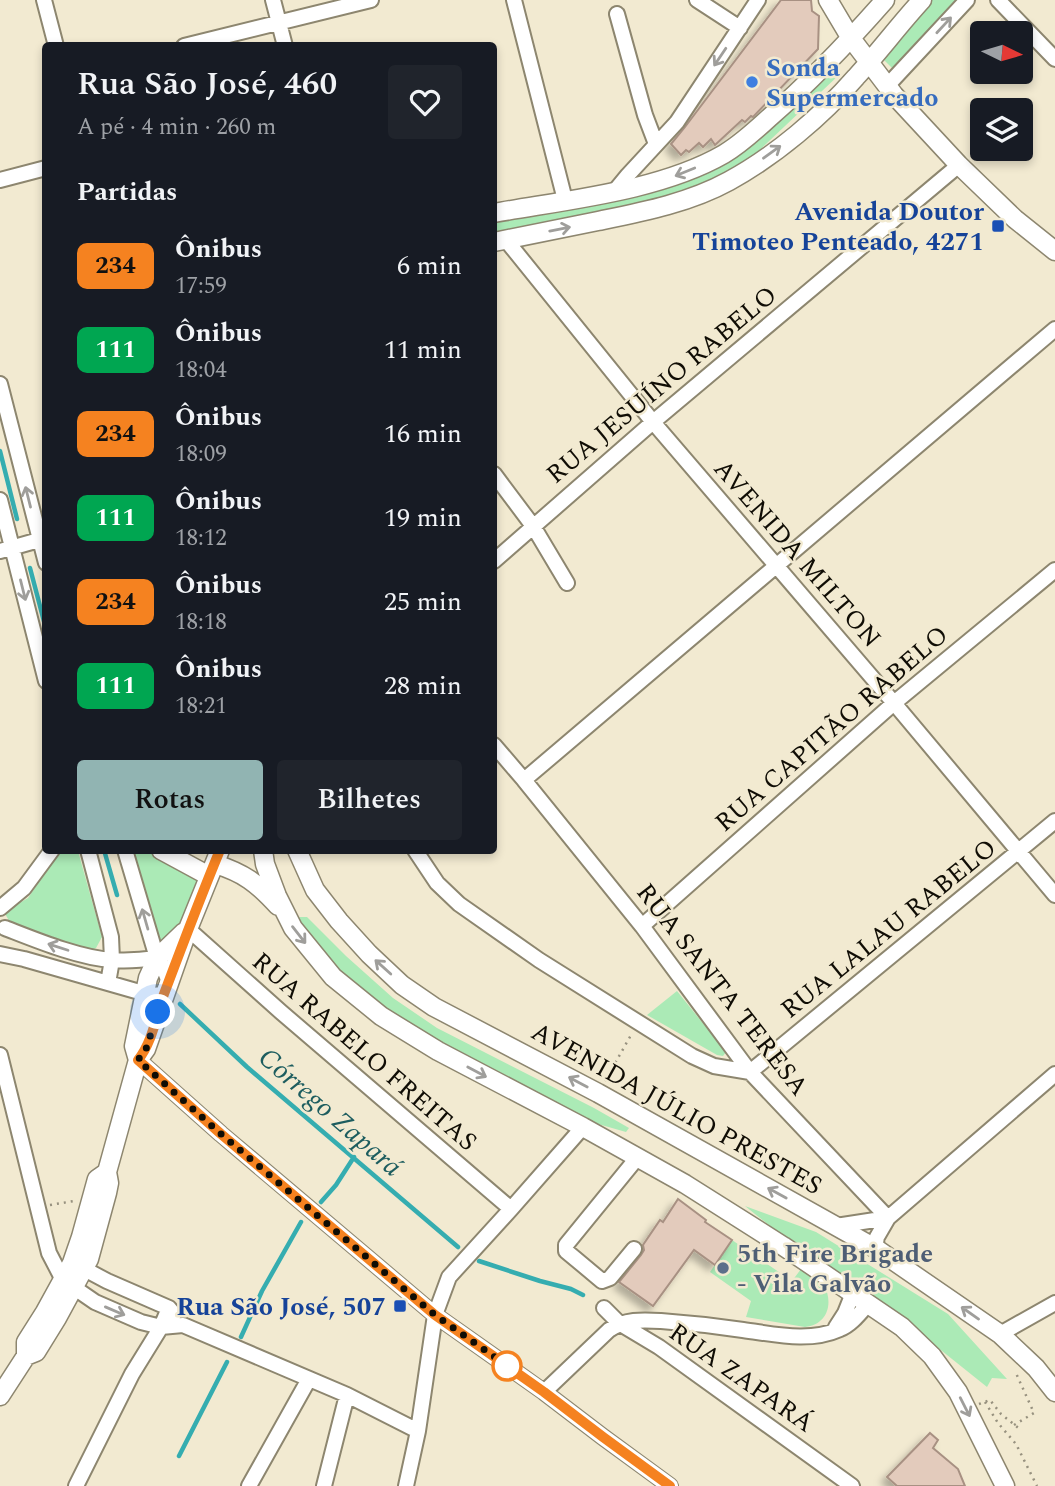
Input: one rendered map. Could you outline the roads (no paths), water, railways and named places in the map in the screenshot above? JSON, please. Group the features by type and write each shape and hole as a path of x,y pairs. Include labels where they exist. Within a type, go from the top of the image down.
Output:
{"main road":[{"path":"828,0 850,37 887,86 959,165 1015,219 1055,251"},
{"path":"497,212 614,192 678,175 725,154 799,92 885,0"},
{"path":"500,241 648,211 687,199 728,181 793,137 855,79 922,0"},
{"path":"176,854 242,874 285,913"},
{"path":"264,854 265,864 293,928 333,977 381,1016 438,1051 685,1184 783,1246 902,1327 932,1356 958,1392 1005,1486"},
{"name":"AVENIDA JÚLIO PRESTES","path":"299,854 315,890 339,921 402,985 434,1006 597,1093 875,1248 1000,1334 1036,1368 1055,1392"},
{"path":"78,1266 89,1259 107,1193 107,1172 138,1060 146,1049 188,929 215,864"},
{"path":"138,1060 134,1046 148,978 157,958 188,929"},
{"path":"0,1396 26,1356 26,1342 78,1266 97,1179 107,1172"}],"street":[{"path":"44,0 55,42"},
{"path":"273,0 284,42"},
{"path":"200,42 371,0"},
{"path":"514,0 565,200"},
{"path":"697,0 740,28"},
{"path":"710,10 723,0"},
{"path":"614,192 677,122 758,0"},
{"path":"887,86 967,0"},
{"path":"998,0 1052,51"},
{"path":"617,14 645,115 656,144"},
{"name":"RUA JESUÍNO RABELO","path":"497,558 653,422 959,165"},
{"path":"0,180 42,169"},
{"name":"AVENIDA MILTON","path":"500,241 1055,895"},
{"path":"524,780 1055,330"},
{"path":"0,384 42,538 6,549"},
{"path":"497,478 533,526 567,583"},
{"path":"0,500 6,549 42,668"},
{"name":"RUA CAPITÃO RABELO","path":"642,926 894,703 1055,570"},
{"name":"RUA SANTA TERESA","path":"497,748 642,926 750,1072 888,1218"},
{"name":"RUA LALAU RABELO","path":"750,1072 1055,821"},
{"path":"0,908 24,888 49,854"},
{"path":"89,854 111,937 112,960 108,983"},
{"path":"2,924 6,937 0,953 151,995 167,988 163,967 157,958 126,854"},
{"path":"418,854 438,883 459,904 539,960 692,1056 714,1066 750,1072"},
{"path":"2,924 63,949 98,959 157,958"},
{"name":"RUA RABELO FREITAS","path":"188,929 511,1209"},
{"path":"0,1055 52,1260 68,1284 95,1302 141,1322 161,1327 183,1325"},
{"path":"138,1060 435,1315 670,1486"},
{"path":"875,1248 877,1237 888,1218 1055,1074"},
{"path":"406,1486 418,1430 435,1315 449,1277 583,1127"},
{"path":"634,1249 610,1278 602,1280 566,1251 566,1245 638,1158"},
{"path":"836,1226 888,1218"},
{"path":"52,1260 78,1266 169,1308 183,1325 309,1378 418,1430"},
{"path":"544,1392 619,1323 686,1322 797,1337 833,1331 845,1313 860,1299"},
{"path":"1000,1334 1055,1303"},
{"path":"76,1486 132,1374 161,1327 169,1308"},
{"name":"RUA ZAPARÁ","path":"604,1308 619,1323 659,1348 852,1486"},
{"path":"249,1486 309,1378"},
{"path":"324,1486 347,1395"}],"waterway":[{"name":"Córrego Zapará","path":"0,451 17,519"},
{"name":"Córrego Zapará","path":"30,568 42,614"},
{"name":"Córrego Zapará","path":"105,854 117,895"},
{"name":"Córrego Zapará","path":"180,1004 247,1067 458,1247"},
{"path":"321,1202 354,1157"},
{"path":"241,1337 262,1291 301,1222"},
{"name":"Córrego Zapará","path":"479,1261 583,1295"},
{"path":"179,1456 227,1362"}],"place":[{"name":"Sonda Supermercado","path":"752,82"},
{"name":"Avenida Doutor Timoteo Penteado, 4271","path":"998,226"},
{"name":"5th Fire Brigade - Vila Galvão","path":"723,1268"},
{"name":"Rua São José, 507","path":"400,1306"}]}
